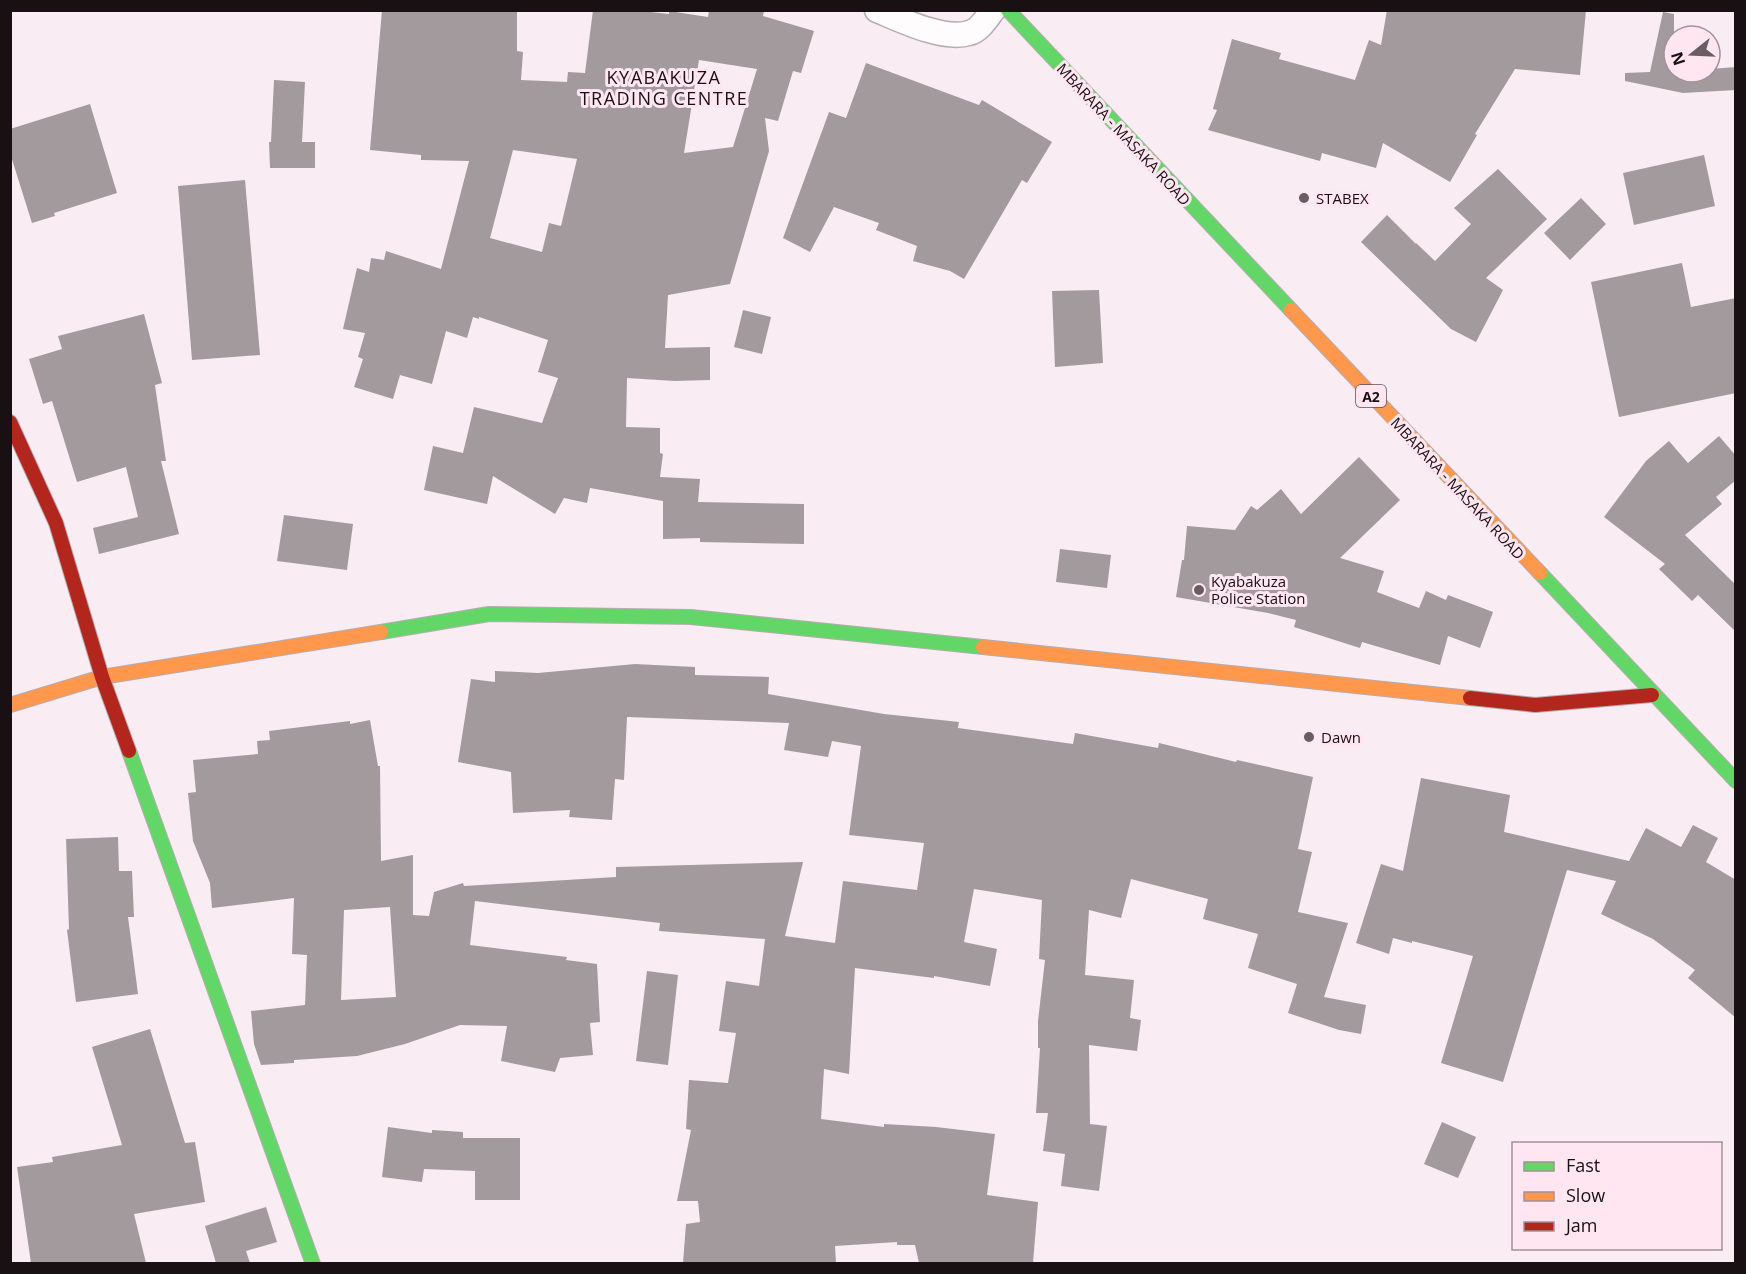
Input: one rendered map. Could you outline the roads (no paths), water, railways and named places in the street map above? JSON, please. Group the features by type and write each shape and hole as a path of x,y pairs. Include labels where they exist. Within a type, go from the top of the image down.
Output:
{"main road":[{"name":"MBARARA - MASAKA ROAD","path":"1008,10 1736,781"},
{"path":"10,422 56,523 102,677 313,1263"},
{"path":"10,705 102,677 489,614 691,617 1535,705 1653,695"}],"street":[{"path":"878,10 916,26 951,34 970,33 984,23 993,10"}],"place":[{"name":"STABEX","path":"1304,198"},
{"name":"Kyabakuza Police Station","path":"1199,590"},
{"name":"Dawn","path":"1309,737"}],"district":[{"name":"KYABAKUZA TRADING CENTRE","path":"664,88"}]}
